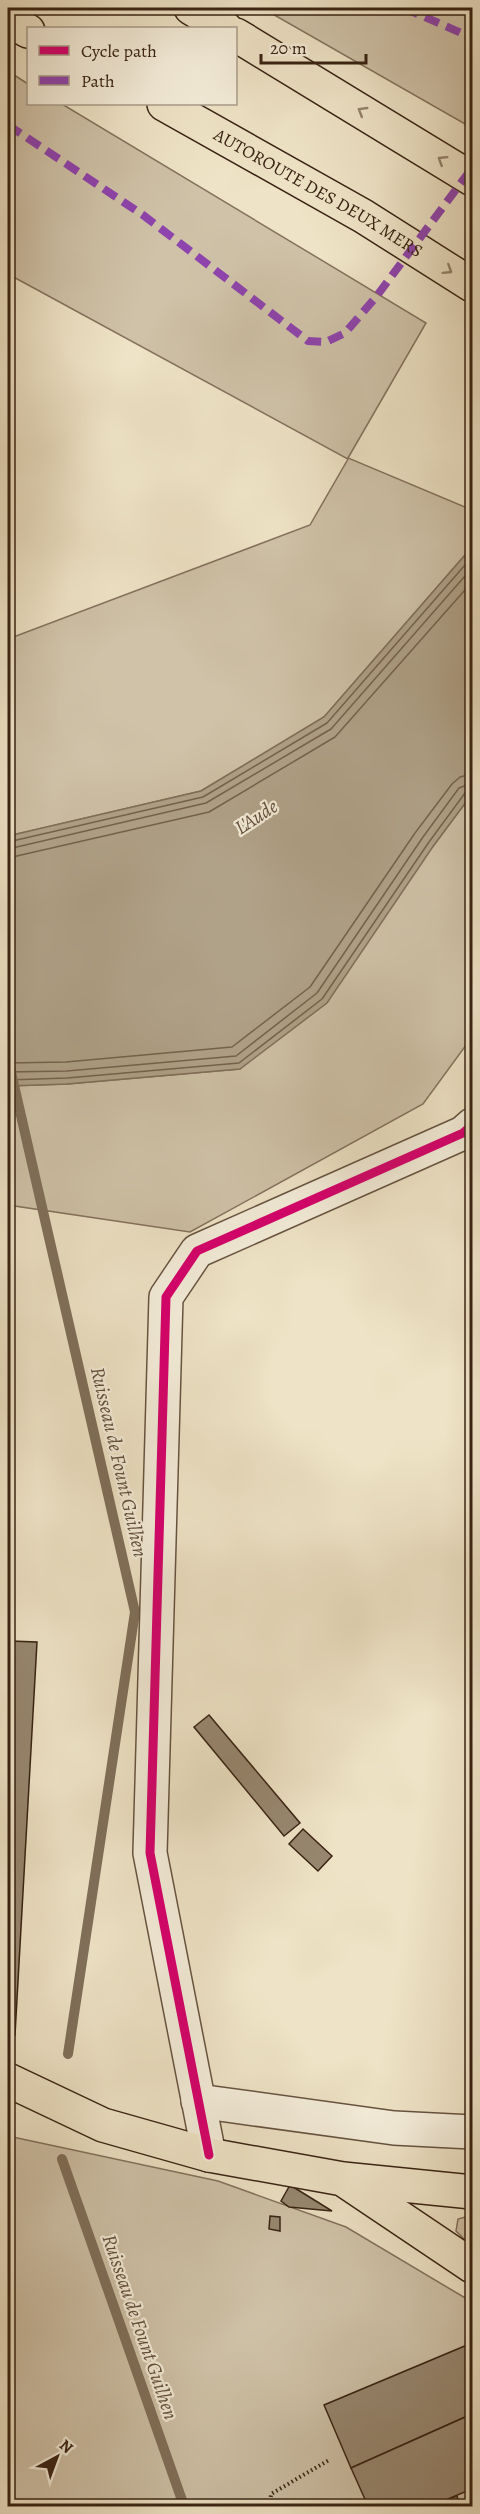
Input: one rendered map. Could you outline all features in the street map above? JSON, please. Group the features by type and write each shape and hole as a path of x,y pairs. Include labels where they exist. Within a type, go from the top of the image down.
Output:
{"main road":[{"path":"191,8 223,27"},
{"path":"8,20 27,30"},
{"path":"237,35 472,179"},
{"name":"AUTOROUTE DES DEUX MERS","path":"166,105 363,216 472,285"},
{"path":"8,2080 103,2125 209,2156 343,2179 472,2192"},
{"path":"343,2179 472,2266"}],"street":[{"path":"209,2156 150,1853 166,1297 197,1251 462,1133 472,1125"},
{"path":"198,2101 394,2128 472,2132"}],"path":[{"path":"270,2506 271,2494 329,2460"}],"shaded area":[{"path":"262,8 472,8 472,128"},
{"path":"8,71 27,83 27,105 64,105 426,323 348,458 472,510 472,547 324,717 201,791 8,836 8,639 310,525 348,459 8,274"},
{"path":"472,794 472,1037 423,1104 190,1232 8,1205 8,1086 67,1084 240,1069 434,845"},
{"path":"8,2136 218,2181 346,2227 472,2302 472,2506 8,2506"},
{"path":"472,2215 472,2247 456,2231 458,2219"}],"water":[{"name":"L'Aude","path":"472,547 472,794 434,845 327,1003 240,1069 67,1084 8,1086 8,836 201,791 324,717"}],"building":[{"path":"10,1641 37,1642 15,2035 8,2033"},
{"path":"209,1715 300,1823 284,1836 194,1727"},
{"path":"303,1829 332,1856 318,1871 289,1844"},
{"path":"290,2185 332,2211 289,2207 281,2201"},
{"path":"270,2216 280,2217 280,2231 269,2229"},
{"path":"472,2343 472,2414 351,2468 324,2405"},
{"path":"472,2414 472,2489 431,2506 368,2506 351,2468"},
{"path":"457,2496 460,2506 431,2506"}],"waterway":[{"name":"Ruisseau de Fount Guilhen","path":"8,1059 135,1612 68,2054"},
{"name":"Ruisseau de Fount Guilhen","path":"62,2159 184,2506"}],"marked path":[{"path":"404,8 466,35 472,41"},
{"path":"8,125 143,215 308,341 326,342 345,333 376,297 472,168"}],"cycle path":[{"path":"209,2155 150,1853 166,1297 197,1251 463,1133 472,1125"}]}
